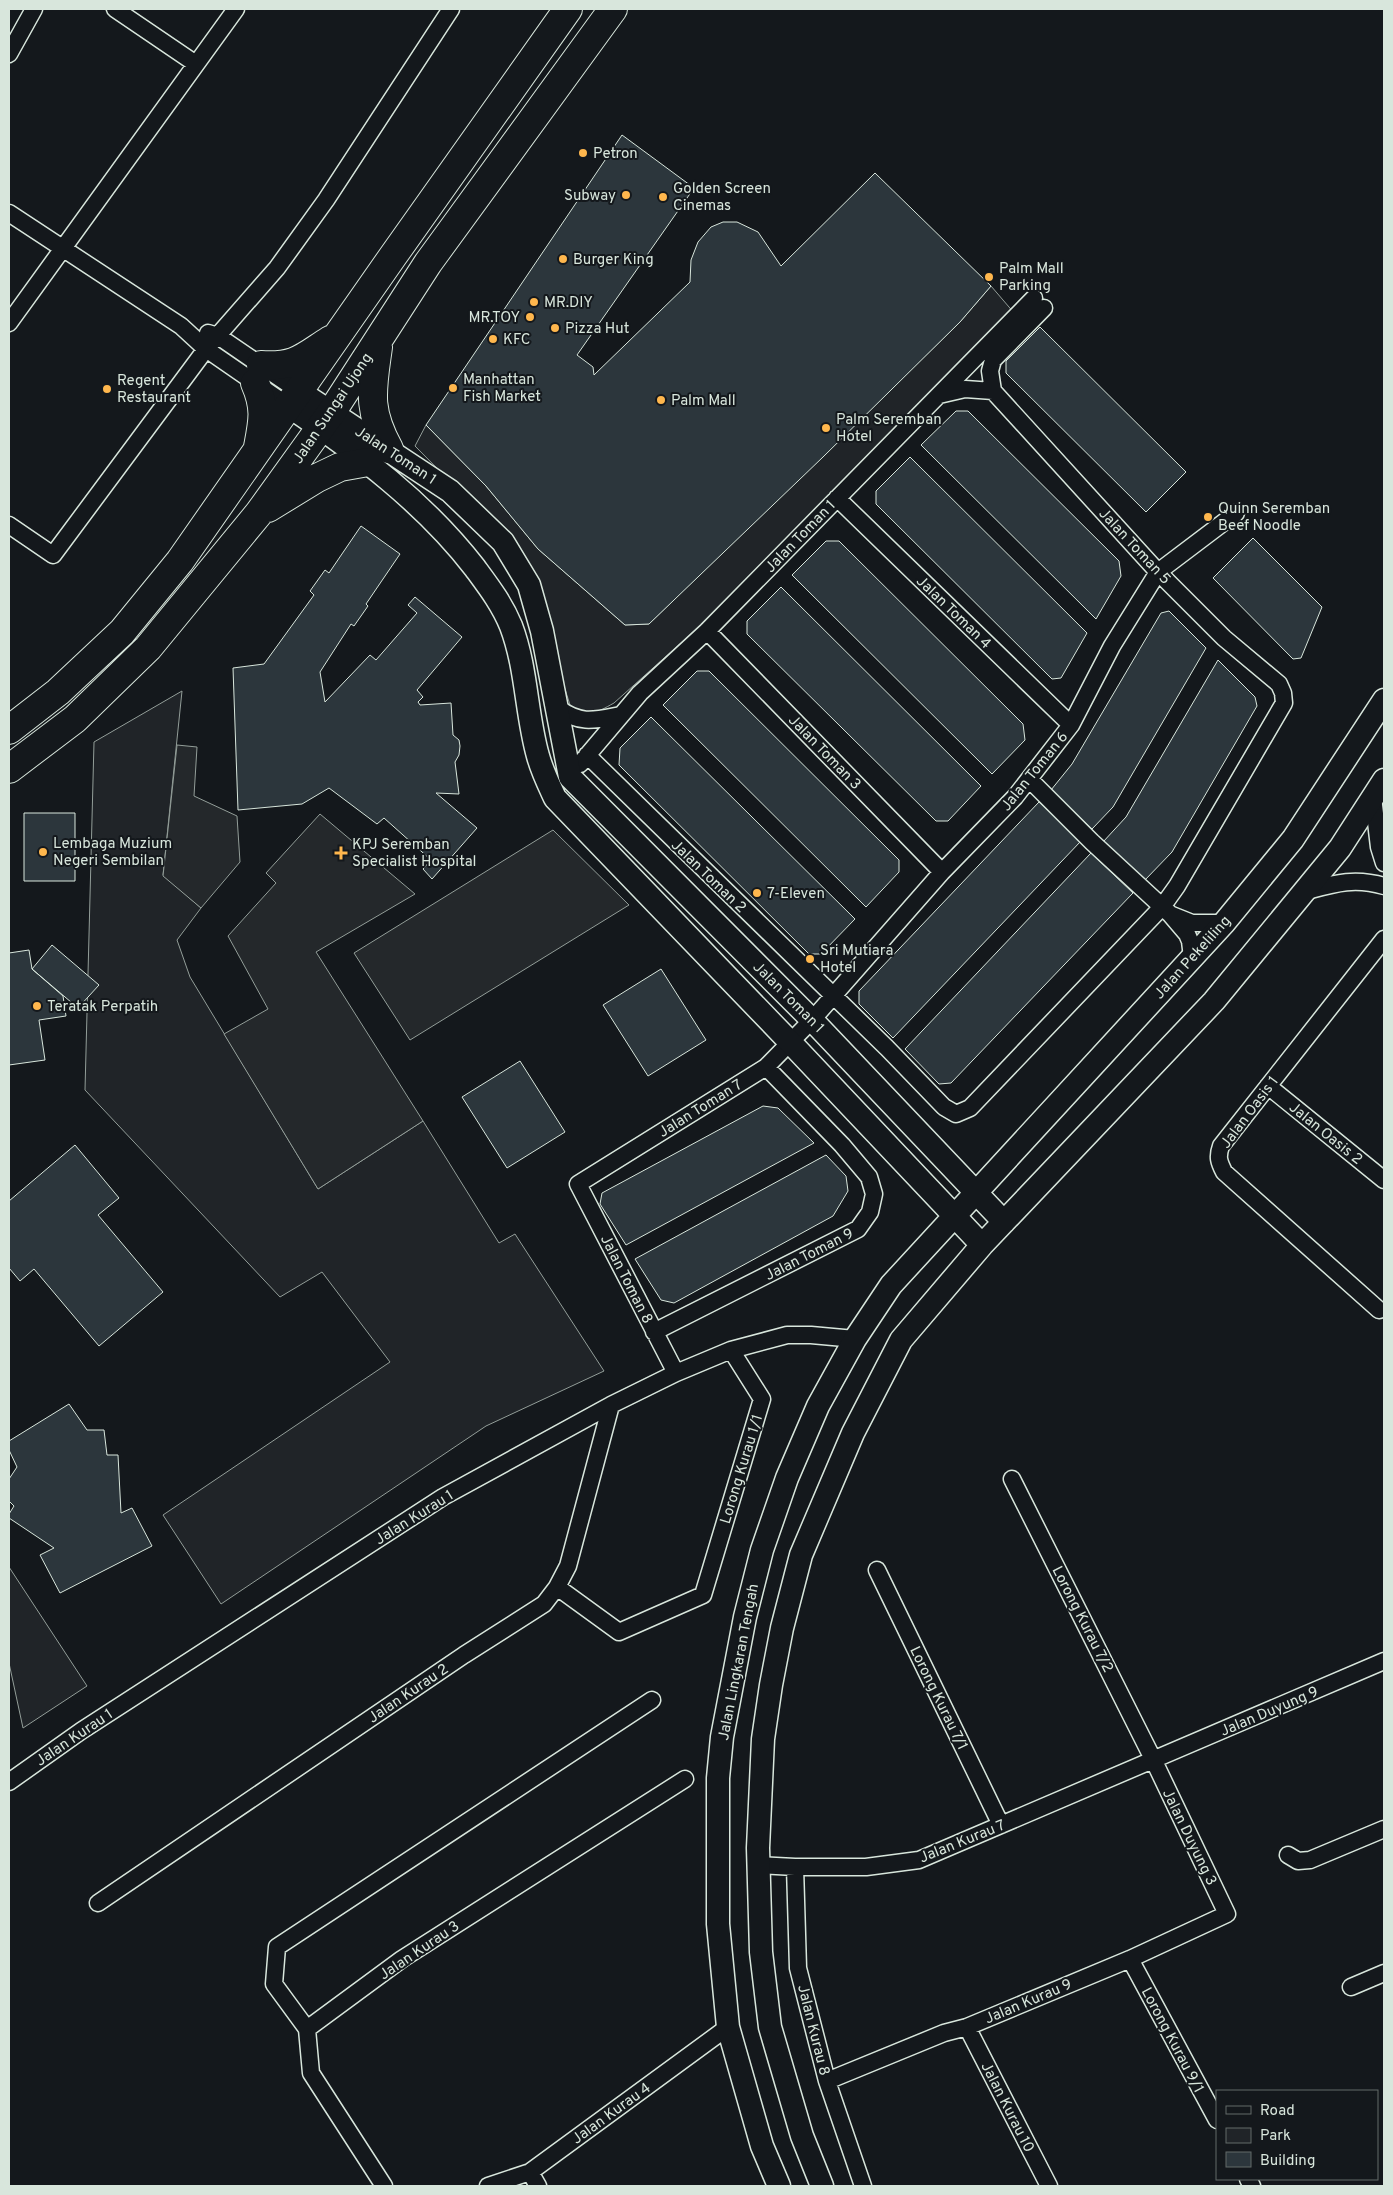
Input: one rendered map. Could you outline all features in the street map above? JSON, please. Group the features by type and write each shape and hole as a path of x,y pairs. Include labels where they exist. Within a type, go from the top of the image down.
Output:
{"highway":[{"path":"9,730 58,692 122,632 180,562 568,9"},
{"name":"Jalan Sungai Ujong","path":"9,769 75,719 148,648 259,513 326,420 428,263 613,9"},
{"path":"256,454 262,428 263,406 258,374 295,363 339,334"},
{"path":"259,513 317,478 378,455 376,423 372,401 378,341"}],"street":[{"path":"9,54 34,9"},
{"path":"115,9 196,64"},
{"path":"9,323 236,9"},
{"path":"9,525 53,555 206,350 276,268 326,200 451,9"},
{"path":"9,213 181,326 206,350 258,374 295,399"},
{"name":"Jalan Toman 1","path":"556,798 570,777 640,693 707,631 938,395 1039,303 993,360 990,371 994,391"},
{"path":"181,326 218,336 258,374"},
{"path":"938,395 965,389 994,391"},
{"name":"Jalan Toman 5","path":"994,391 1158,572 1224,638 1279,684 1283,693 1284,702 1177,886 1166,910"},
{"name":"Jalan Toman 1","path":"295,399 378,455 450,491 502,542 529,585 542,631 570,777 812,1020 974,1193 1004,1222"},
{"name":"Jalan Toman 1","path":"378,455 423,510 464,553 494,593 511,626 522,668 538,755 556,798 982,1245"},
{"name":"Jalan Toman 4","path":"837,498 1071,725"},
{"name":"Jalan Toman 6","path":"812,1020 942,872 1015,797 1071,725 1112,646 1158,572 1236,513"},
{"name":"Jalan Toman 3","path":"707,631 942,872"},
{"name":"Jalan Pekeliling","path":"974,1193 1224,923 1293,839 1384,700"},
{"path":"558,708 567,715 584,721 622,715"},
{"name":"Jalan Toman 2","path":"587,756 887,1048 944,1107 956,1114 970,1108 1166,910"},
{"path":"1029,779 1092,842 1166,910 1187,934 1192,957"},
{"path":"1379,789 1379,847 1384,863"},
{"path":"822,2186 802,2136 770,2027 761,1952 758,1865 759,1804 764,1730 780,1638 801,1555 853,1433 901,1340 982,1245 1214,1001 1340,848 1379,789"},
{"path":"652,860 671,838"},
{"path":"1303,892 1341,882 1367,881 1384,886"},
{"path":"1166,910 1192,923 1224,923"},
{"name":"Jalan Oasis 1","path":"1379,1310 1224,1172 1219,1164 1218,1155 1221,1146 1384,939"},
{"name":"Jalan Toman 7","path":"578,1184 766,1067 812,1020"},
{"name":"Jalan Toman 9","path":"654,1332 858,1229 870,1212 874,1194 869,1177 842,1145 766,1067"},
{"name":"Jalan Oasis 2","path":"1268,1086 1384,1180"},
{"name":"Jalan Toman 8","path":"578,1184 676,1373"},
{"name":"Jalan Lingkaran Tengah","path":"779,2186 762,2146 728,2027 718,1924 718,1778 722,1737 733,1674 762,1550 787,1478 818,1406 855,1339 891,1285 974,1193"},
{"name":"Jalan Kurau 1","path":"9,1782 90,1726 443,1497 611,1405 676,1373 731,1350 787,1335 855,1339"},
{"name":"Lorong Kurau 1/1","path":"557,1587 619,1632 703,1595 762,1399 731,1350"},
{"name":"Jalan Kurau 2","path":"98,1902 456,1660 544,1604 557,1587 568,1566 611,1405"},
{"name":"Lorong Kurau 7/2","path":"1012,1479 1153,1759"},
{"name":"Lorong Kurau 7/1","path":"877,1570 1001,1825"},
{"name":"Jalan Duyung 9","path":"1153,1759 1384,1661"},
{"path":"384,2186 311,2072 307,2029 274,1984 277,1947 652,1700"},
{"name":"Jalan Kurau 7","path":"758,1865 866,1867 919,1860 1153,1759"},
{"name":"Jalan Duyung 3","path":"1153,1759 1227,1914"},
{"name":"Jalan Kurau 3","path":"307,2029 402,1959 685,1780"},
{"path":"1288,1856 1298,1860 1310,1860 1384,1829"},
{"name":"Jalan Kurau 8","path":"795,1867 798,1968 827,2080 863,2186"},
{"name":"Jalan Kurau 9","path":"827,2080 944,2033 967,2027 1130,1959 1227,1914"},
{"name":"Lorong Kurau 9/1","path":"1130,1959 1216,2118"},
{"path":"1351,1987 1384,1973"},
{"name":"Jalan Kurau 4","path":"488,2186 530,2172 728,2027"},
{"name":"Jalan Kurau 10","path":"967,2027 1049,2186"},
{"path":"530,2172 538,2186"}],"green space":[{"path":"991,286 1015,314 770,563 614,703 593,713 571,708 556,661 503,535 415,446 426,425 486,486 538,549 625,625 649,624 960,322"},
{"path":"182,691 163,875 201,908 177,940 190,977 318,1189 423,1121 499,1243 515,1234 604,1371 486,1426 221,1604 163,1515 390,1362 322,1272 280,1297 85,1090 94,742"},
{"path":"9,1567 87,1686 23,1728 9,1663"}],"shaded area":[{"path":"177,745 197,747 194,796 237,816 240,862 201,908 163,876"},
{"path":"320,814 415,894 316,952 423,1121 318,1189 224,1034 268,1009 228,936 276,883 266,873"},
{"path":"553,830 629,905 410,1040 354,953"}],"building":[{"name":"Palm Mall","path":"622,135 694,188 577,355 593,367 594,375 690,282 691,260 698,242 711,227 723,222 737,222 758,232 781,266 875,173 991,286 960,322 649,624 625,625 538,549 486,486 426,425"},
{"path":"1040,327 1186,472 1146,512 1006,373 1006,361"},
{"path":"956,411 968,411 1119,561 1121,576 1096,619 921,445"},
{"path":"910,457 1087,633 1061,678 1052,679 876,504 876,491"},
{"path":"361,526 400,554 366,604 368,606 354,626 351,624 320,672 325,702 370,655 376,660 417,613 408,605 415,597 462,637 417,690 423,697 418,702 420,705 451,703 453,735 459,740 460,746 459,755 455,762 459,794 436,793 477,828 432,879 423,869 431,860 384,818 377,824 329,788 302,804 238,810 233,668 264,664 314,595 310,591 325,570 329,573"},
{"path":"1253,538 1322,607 1301,658 1293,659 1213,578"},
{"path":"826,541 839,541 1023,724 1025,740 992,774 792,575"},
{"path":"781,587 981,786 948,821 936,821 747,634 747,621"},
{"path":"1169,611 1206,648 1113,807 1092,829 1051,790 1072,764 1161,613"},
{"path":"1218,660 1255,697 1257,706 1172,852 1144,881 1103,842 1126,817"},
{"path":"697,671 709,671 899,860 899,872 866,907 663,705"},
{"path":"651,717 855,919 821,954 809,954 619,765 620,748"},
{"path":"1039,802 1081,841 893,1038 859,1004 859,991"},
{"path":"24,813 75,813 75,881 24,881"},
{"path":"1091,853 1133,893 951,1083 939,1084 905,1049"},
{"path":"52,945 99,985 78,1008 32,969"},
{"name":"Teratak Perpatih","path":"29,950 32,969 63,996 66,1016 39,1020 45,1060 9,1065 9,953"},
{"path":"661,969 706,1040 648,1076 603,1005"},
{"path":"520,1061 565,1132 507,1168 462,1097"},
{"path":"763,1106 778,1108 814,1143 626,1245 600,1204 602,1193"},
{"path":"75,1145 119,1198 98,1215 163,1292 99,1346 34,1269 20,1281 9,1268 9,1201"},
{"path":"826,1155 846,1176 848,1191 833,1216 674,1303 661,1300 635,1259"},
{"path":"69,1404 87,1430 104,1430 107,1455 118,1455 121,1513 132,1508 152,1546 60,1593 40,1555 54,1548 9,1518 9,1514 14,1506 9,1501 9,1479 17,1467 9,1450 9,1441"}],"place":[{"name":"Petron","path":"583,153"},
{"name":"Subway","path":"626,195"},
{"name":"Golden Screen Cinemas","path":"663,197"},
{"name":"Burger King","path":"563,259"},
{"name":"Palm Mall Parking","path":"989,277"},
{"name":"MR.DIY","path":"534,302"},
{"name":"MR.TOY","path":"530,317"},
{"name":"Pizza Hut","path":"555,328"},
{"name":"KFC","path":"493,339"},
{"name":"Manhattan Fish Market","path":"453,388"},
{"name":"Regent Restaurant","path":"107,389"},
{"name":"Palm Mall","path":"661,400"},
{"name":"Palm Seremban Hotel","path":"826,428"},
{"name":"Quinn Seremban Beef Noodle","path":"1208,517"},
{"name":"Lembaga Muzium Negeri Sembilan","path":"43,852"},
{"name":"KPJ Seremban Specialist Hospital","path":"341,853"},
{"name":"7-Eleven","path":"757,893"},
{"name":"Sri Mutiara Hotel","path":"810,959"},
{"name":"Teratak Perpatih","path":"37,1006"}]}
